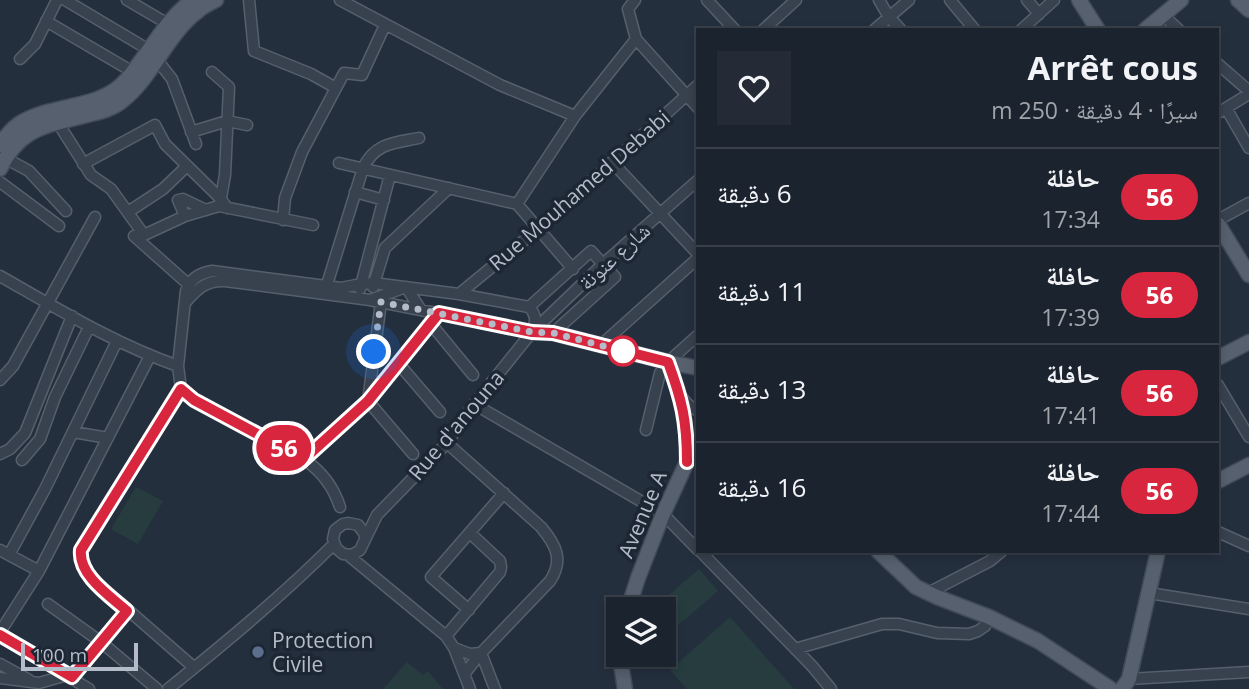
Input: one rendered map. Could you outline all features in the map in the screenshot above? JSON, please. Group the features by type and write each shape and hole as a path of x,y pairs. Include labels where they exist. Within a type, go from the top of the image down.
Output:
{"main road":[{"path":"2,157 11,131 22,122 40,114 102,98 116,89 199,9 216,0"},
{"path":"1079,0 1097,28"},
{"path":"1147,28 1181,0"},
{"path":"1238,0 1249,10"},
{"path":"2,157 33,131 99,112 120,103 139,85 168,24 188,1"},
{"path":"1219,224 1249,275"},
{"path":"532,332 553,333 696,368"},
{"path":"1219,357 1249,342"},
{"name":"Avenue A","path":"632,597 663,514 696,442"},
{"path":"1219,480 1249,465"},
{"path":"881,553 916,587 989,617 1038,641 1111,689"},
{"path":"1126,684 1158,553"},
{"path":"621,667 625,689"}],"street":[{"path":"20,59 35,44 57,0"},
{"path":"65,0 153,55 172,79 196,144"},
{"path":"127,0 168,24"},
{"path":"250,0 254,51 311,74 337,88"},
{"path":"340,0 500,85 575,116"},
{"path":"635,0 628,9 636,38 696,105"},
{"path":"707,0 733,28"},
{"path":"765,28 796,0"},
{"path":"879,0 899,28"},
{"path":"876,28 909,0"},
{"path":"950,0 973,28"},
{"path":"1027,0 1039,14"},
{"path":"1023,28 1054,0"},
{"path":"1163,15 1178,28"},
{"path":"46,21 133,72"},
{"path":"283,219 285,198 302,152 344,73 362,75 385,25"},
{"path":"517,204 575,116 636,38"},
{"path":"1219,65 1249,92 1222,111 1249,148"},
{"path":"212,72 229,87 222,204"},
{"name":"Rue Mouhamed Debabi","path":"458,294 538,229 696,87"},
{"path":"191,132 228,121 247,125"},
{"path":"58,123 90,175 111,189 144,234"},
{"path":"83,164 155,125 165,145 222,204 313,225"},
{"path":"325,290 367,158 375,150 387,145 419,138"},
{"path":"2,157 29,171 66,211"},
{"path":"612,162 696,254"},
{"path":"339,163 517,204 573,269"},
{"path":"128,212 163,189 187,166"},
{"path":"370,301 360,284 390,175"},
{"path":"0,182 59,226"},
{"name":"شارع عنونة","path":"532,332 603,264 696,182"},
{"path":"413,454 368,401 370,301 385,248 449,188"},
{"path":"355,192 384,200"},
{"path":"184,216 178,200 183,199 206,210"},
{"path":"1219,221 1249,203"},
{"path":"188,284 134,236 222,204"},
{"path":"0,380 13,366 94,217"},
{"path":"529,307 591,251 615,277 553,333"},
{"path":"600,345 696,258"},
{"path":"186,303 198,288 215,281 325,290 373,283 529,307 535,318 532,332 325,290 212,271 199,274 188,284 178,366 181,389 81,550 80,559 88,575 190,664"},
{"path":"0,276 89,327 178,366"},
{"path":"370,301 406,287"},
{"path":"406,287 421,310"},
{"path":"304,459 368,401 439,313"},
{"path":"72,316 25,433 5,451 23,463 40,439 55,397 89,327"},
{"path":"431,324 473,375"},
{"name":"Rue d'anouna","path":"377,515 447,443 474,404 532,332"},
{"path":"646,430 660,373 696,337"},
{"path":"39,571 4,552 45,489 117,341"},
{"path":"89,689 0,633 39,571 150,356"},
{"path":"668,362 681,398 687,434 687,462"},
{"path":"398,363 440,412"},
{"path":"1219,387 1249,437"},
{"path":"181,389 194,400 318,469 335,492 340,507 339,526 333,534 336,548 349,554 446,636 454,648 470,689"},
{"path":"681,398 696,410"},
{"path":"474,404 663,514 696,547"},
{"path":"73,432 108,438"},
{"path":"447,443 541,527 557,552 557,567 550,581 465,673"},
{"path":"469,610 431,577 504,494"},
{"path":"340,507 365,537"},
{"path":"339,526 355,524 377,515"},
{"path":"299,579 331,559 363,547 365,537 377,515"},
{"path":"1219,532 1249,546"},
{"path":"446,636 500,572 501,566 496,556 470,533"},
{"path":"168,689 299,579 334,544"},
{"path":"702,553 831,689"},
{"path":"928,593 990,561 1000,553"},
{"path":"1149,593 1249,609"},
{"path":"48,604 102,642 157,689 190,664 215,652"},
{"path":"39,686 39,683 70,676 127,611"},
{"path":"795,649 882,624 899,624 937,633 969,634 985,626 989,617"},
{"path":"454,648 470,654 481,653"},
{"path":"178,689 205,666 215,652"},
{"path":"481,653 495,689"},
{"path":"0,664 39,686"},
{"path":"1126,684 1249,672"},
{"path":"1,679 39,686"}],"green space":[{"path":"136,487 163,501 138,544 111,529"},
{"path":"699,569 718,591 677,626 676,597 666,597"},
{"path":"730,617 794,689 687,689 670,670"},
{"path":"407,662 423,675 428,671 443,689 383,689"}],"bus line":[{"name":"56","path":"0,635 72,677 127,611 88,575 80,559 81,550 181,389 194,400 304,459 368,401 439,313 532,332 553,333 668,362 681,398 686,423 687,462"}],"place":[{"name":"Protection Civile","path":"258,652"}],"route":[{"path":"374,352 381,302 532,332 553,333 623,351"}]}
